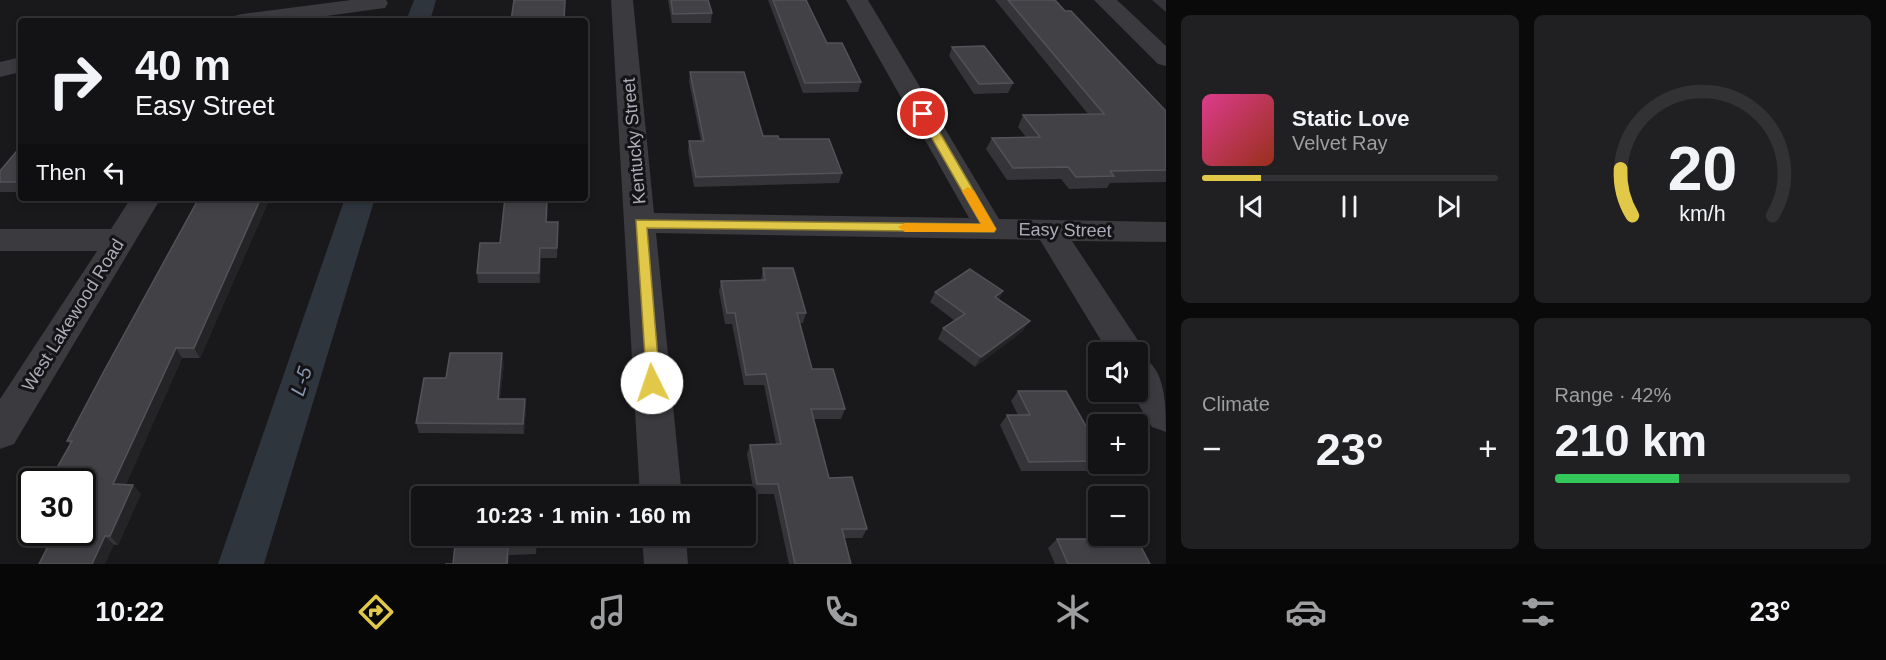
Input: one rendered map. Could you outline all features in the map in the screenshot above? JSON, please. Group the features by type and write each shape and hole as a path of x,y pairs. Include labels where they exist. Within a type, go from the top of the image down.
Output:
{"street":[{"name":"Kentucky Street","path":"622,0 660,486"},
{"path":"857,0 990,229"},
{"path":"1105,0 1166,59"},
{"path":"266,18 377,3"},
{"path":"0,70 18,65"},
{"name":"West Lakewood Road","path":"0,432 144,201"},
{"name":"Easy Street","path":"640,223 1166,232"},
{"path":"1049,230 1120,342"},
{"path":"0,240 120,240"},
{"path":"1148,387 1166,416"},
{"path":"665,546 666,564"}],"building":[{"path":"514,0 565,0 564,18 511,18"},
{"path":"671,0 708,0 712,13 673,14"},
{"path":"773,0 806,0 827,43 842,43 861,82 805,83"},
{"path":"1008,0 1055,0 1065,11 1071,11 1166,111 1166,170 1110,171 1114,176 1076,177 1068,167 1013,168 992,138 1040,137 1023,115 1104,114"},
{"path":"984,46 1013,83 979,84 952,47"},
{"path":"690,72 744,72 763,136 778,136 779,139 829,139 842,173 696,177 689,141 704,141"},
{"path":"18,150 18,182 0,182 0,171"},
{"path":"197,201 260,201 194,348 176,348 113,484 133,485 110,536 105,536 92,564 39,564 48,546 96,546 96,468 57,468 72,441 67,441"},
{"path":"505,201 547,201 546,222 558,222 557,248 540,248 539,273 477,273 480,243 500,243"},
{"path":"763,268 793,268 806,313 797,313 812,369 833,369 845,409 811,409 829,478 852,477 867,529 842,529 851,564 795,564 778,484 757,484 750,445 781,444 766,374 746,375 735,313 727,313 721,281 765,280"},
{"path":"970,269 1003,291 995,297 1030,321 981,357 943,328 965,314 935,292"},
{"path":"450,353 502,353 498,399 525,399 523,424 416,423 424,378 446,378"},
{"path":"1018,391 1066,391 1088,430 1088,461 1029,462 1007,415 1030,415"},
{"path":"1057,539 1088,539 1088,546 1141,546 1150,564 1068,564"},
{"path":"455,546 536,546 508,547 507,564 453,564"}],"waterway":[{"name":"L-5","path":"419,18 425,0"},
{"name":"L-5","path":"241,564 359,201"}],"slow traffic":[{"path":"905,227 990,229 968,191"}],"route":[{"path":"652,383 640,223 990,229 923,114"}]}
